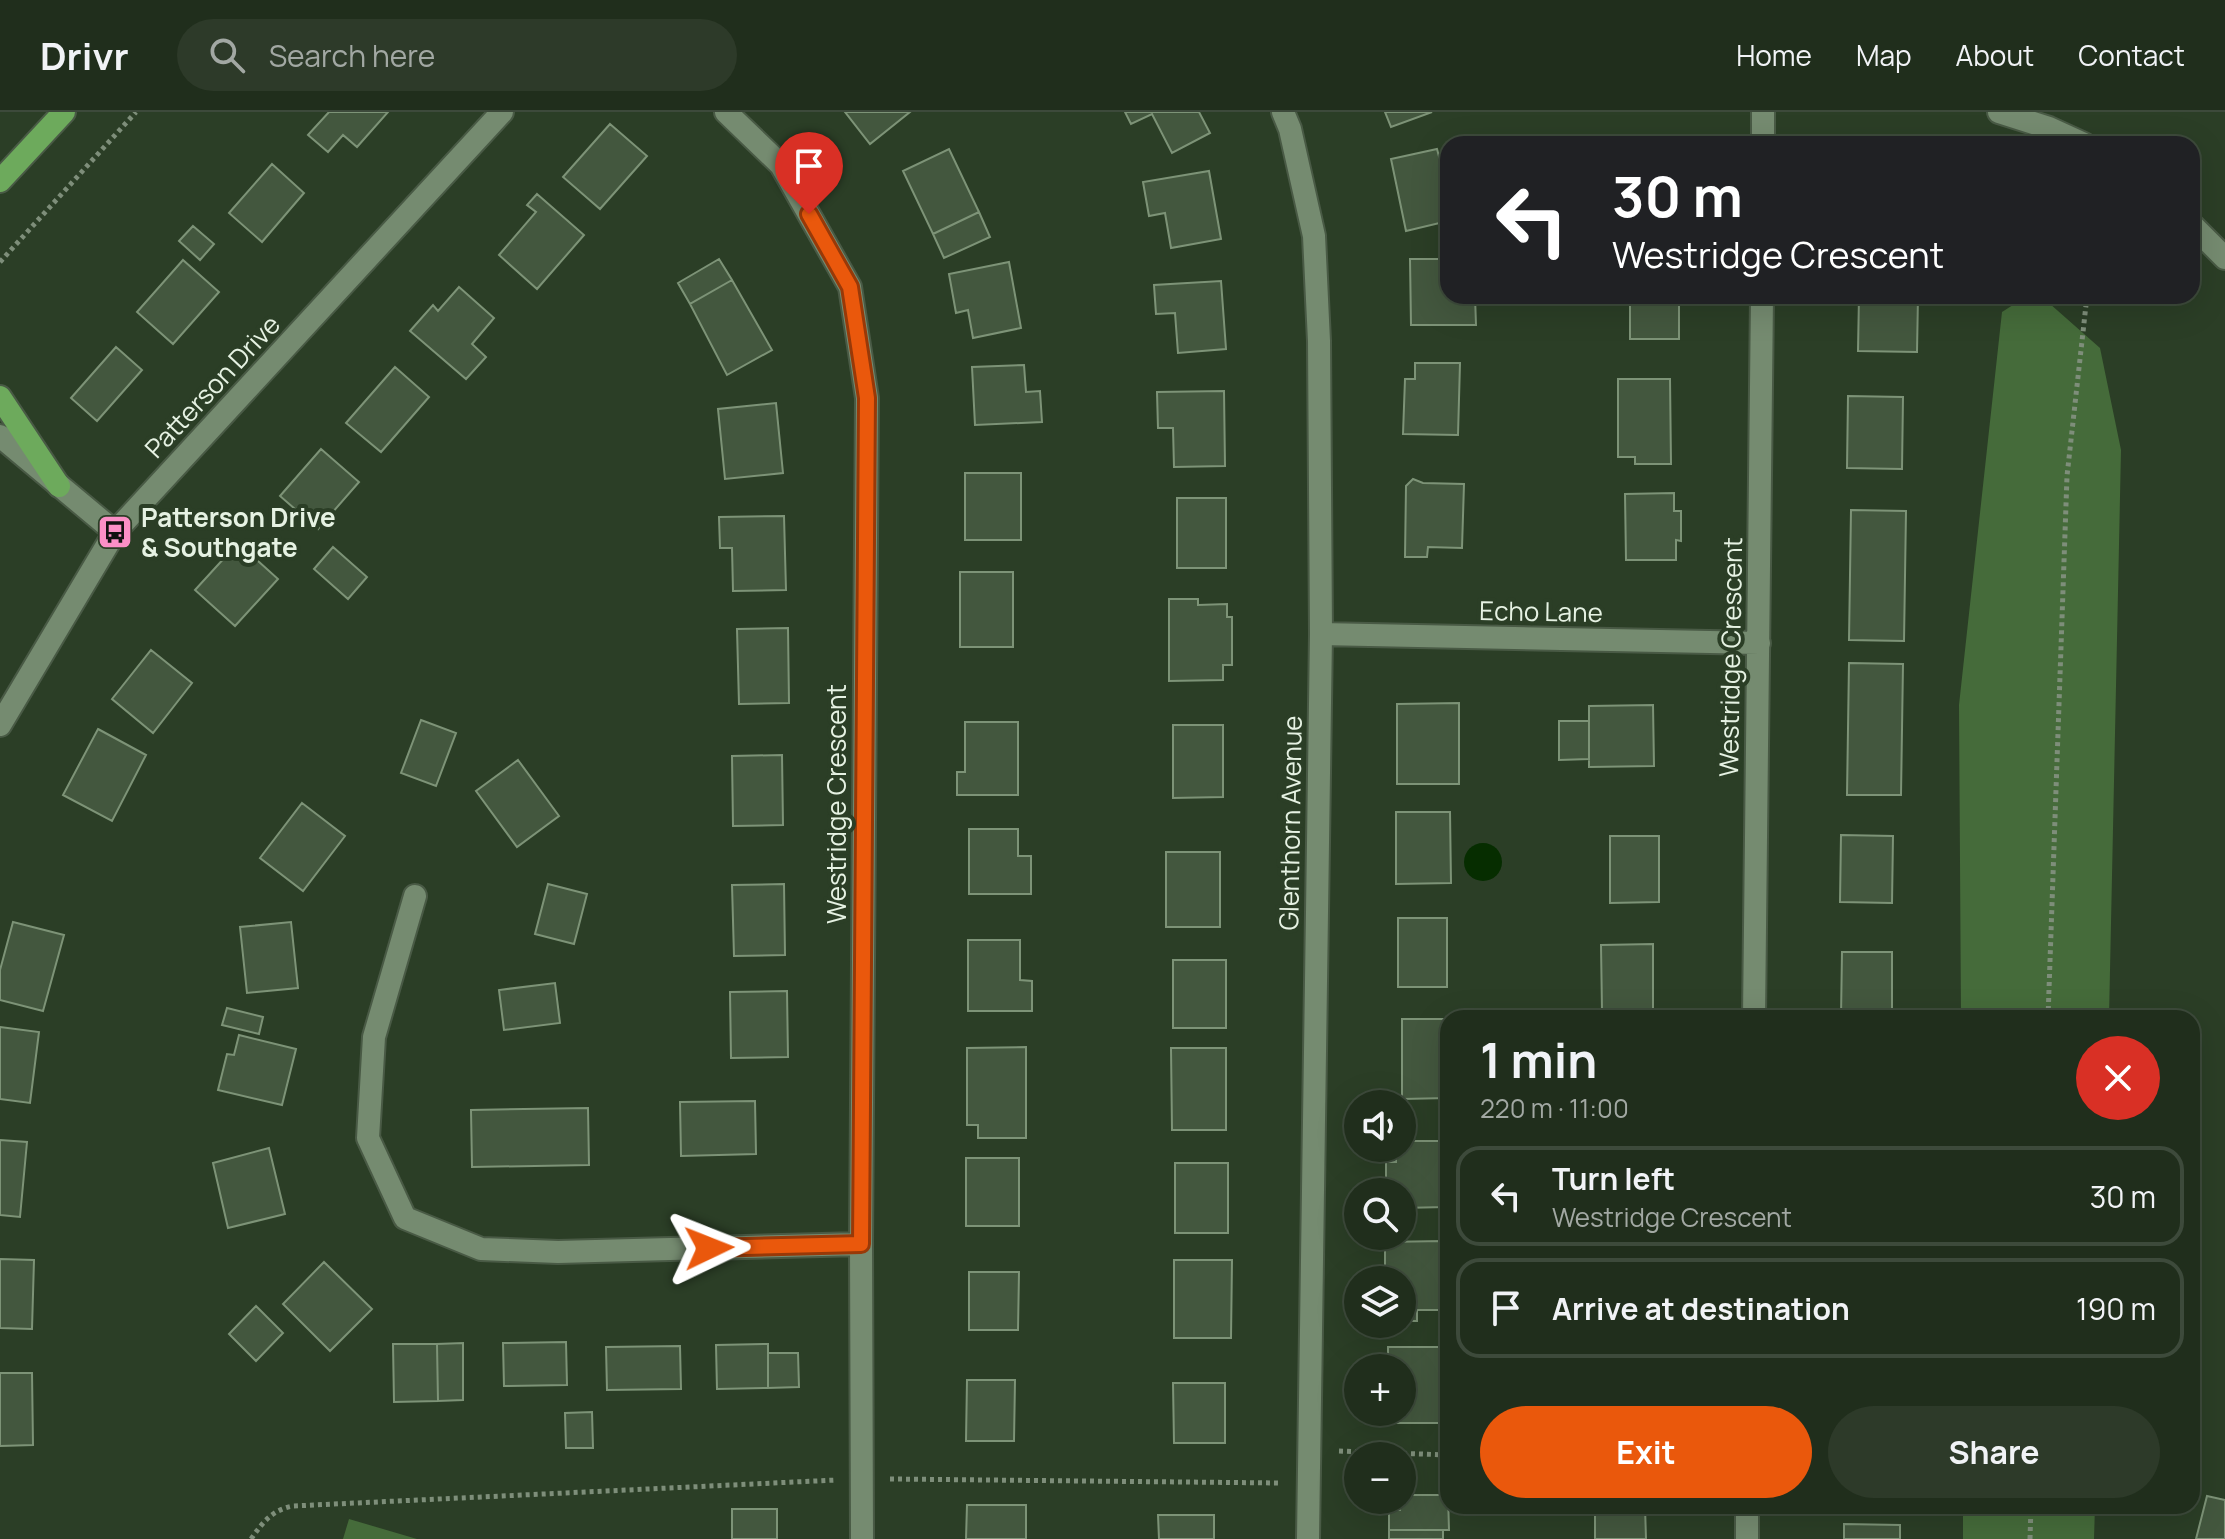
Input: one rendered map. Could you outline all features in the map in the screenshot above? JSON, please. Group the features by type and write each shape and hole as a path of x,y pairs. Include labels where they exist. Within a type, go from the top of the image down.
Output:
{"highway":[{"path":"0,181 64,112"},
{"path":"0,397 59,486"}],"street":[{"name":"Patterson Drive","path":"0,725 115,532 502,112"},
{"name":"Westridge Crescent","path":"726,112 781,165 850,287 867,398 862,1539"},
{"name":"Glenthorn Avenue","path":"1283,112 1290,129 1314,236 1319,341 1321,634 1308,1539"},
{"path":"1763,112 1763,136"},
{"path":"1999,112 2066,136"},
{"path":"2200,233 2225,258"},
{"name":"Westridge Crescent","path":"1754,1010 1762,304"},
{"path":"0,436 115,532"},
{"name":"Echo Lane","path":"1321,634 1759,643"},
{"path":"415,896 374,1037 368,1138 405,1218 481,1249 558,1252 861,1244"},
{"path":"1747,1514 1747,1539"}],"path":[{"path":"0,262 136,112"},
{"path":"2048,1010 2067,476 2086,304"},
{"path":"1338,1451 1440,1455"},
{"path":"251,1539 271,1514 293,1506 863,1478 1287,1483"},
{"path":"2030,1539 2031,1514"}],"shaded area":[{"path":"2014,304 2050,304 2100,348 2121,450 2109,1010 1961,1010 1959,705 2002,312"},
{"path":"1483,843 1496,849 1502,862 1496,875 1483,881 1470,875 1464,862 1470,849"},
{"path":"1963,1514 2095,1514 2094,1539 1963,1539"},
{"path":"349,1519 417,1539 343,1539"}],"building":[{"path":"329,112 388,112 357,147 343,135 328,152 308,135"},
{"path":"845,112 910,112 870,144"},
{"path":"1125,112 1199,112 1210,133 1172,153 1152,114 1131,124"},
{"path":"1385,112 1432,112 1391,127"},
{"path":"610,124 647,156 600,209 563,177"},
{"path":"949,149 979,212 933,234 903,171"},
{"path":"1437,149 1440,160 1440,223 1406,231 1391,159"},
{"path":"272,164 304,193 262,242 229,213"},
{"path":"1209,171 1221,239 1171,248 1165,213 1149,216 1143,182"},
{"path":"537,194 584,235 537,289 499,255 536,212 527,205"},
{"path":"979,212 990,237 944,258 933,234"},
{"path":"193,226 214,244 200,260 179,241"},
{"path":"719,259 732,280 690,304 678,283"},
{"path":"1410,259 1440,259 1440,304 1475,304 1476,325 1411,325"},
{"path":"183,260 219,292 173,344 137,312"},
{"path":"1009,262 1021,328 973,338 968,310 956,313 949,274"},
{"path":"732,280 772,350 727,375 690,304"},
{"path":"1221,281 1226,349 1178,353 1175,313 1156,314 1154,285"},
{"path":"459,287 494,318 472,344 486,357 466,379 410,331 433,305 438,311"},
{"path":"1630,304 1679,304 1679,339 1630,339"},
{"path":"1859,304 1918,304 1917,352 1858,351"},
{"path":"116,347 142,370 97,421 71,398"},
{"path":"1415,363 1460,363 1458,435 1403,434 1405,379 1415,379"},
{"path":"1024,365 1026,392 1040,391 1042,422 975,425 972,367"},
{"path":"395,367 429,397 381,452 346,423"},
{"path":"1618,379 1670,379 1671,464 1635,464 1635,457 1618,457"},
{"path":"1224,391 1225,466 1174,467 1173,428 1158,428 1157,392"},
{"path":"1848,396 1903,397 1902,469 1847,468"},
{"path":"776,403 783,473 725,479 718,409"},
{"path":"321,449 359,482 318,529 280,496"},
{"path":"965,473 1021,473 1021,540 965,540"},
{"path":"1413,479 1423,483 1464,484 1462,548 1428,547 1427,557 1405,557 1406,486"},
{"path":"1674,493 1674,511 1681,511 1681,541 1676,540 1676,560 1626,560 1625,494"},
{"path":"1177,498 1226,498 1226,568 1177,568"},
{"path":"1851,510 1906,511 1904,641 1849,640"},
{"path":"784,516 786,590 733,591 732,548 720,548 719,517"},
{"path":"238,543 278,579 235,626 195,590"},
{"path":"333,547 367,577 348,599 314,569"},
{"path":"960,572 1013,572 1013,647 960,647"},
{"path":"1169,599 1198,599 1198,605 1227,604 1227,617 1232,617 1232,665 1223,665 1223,680 1169,681"},
{"path":"788,628 789,703 739,704 737,629"},
{"path":"151,650 192,683 153,733 112,699"},
{"path":"1849,663 1903,664 1901,795 1847,795"},
{"path":"1459,703 1459,784 1397,784 1397,704"},
{"path":"1653,705 1654,766 1589,767 1589,706"},
{"path":"421,720 456,733 436,786 401,773"},
{"path":"1559,721 1589,721 1589,759 1559,760"},
{"path":"965,722 1018,722 1018,795 957,795 957,772 965,772"},
{"path":"1173,725 1223,725 1223,797 1173,798"},
{"path":"98,729 146,755 112,821 63,795"},
{"path":"782,755 783,825 733,826 732,756"},
{"path":"518,760 559,816 517,847 476,791"},
{"path":"302,803 345,836 303,891 260,858"},
{"path":"1396,812 1450,812 1451,883 1396,884"},
{"path":"969,829 1018,829 1018,856 1031,856 1031,894 969,894"},
{"path":"1841,835 1893,836 1892,903 1840,902"},
{"path":"1610,836 1659,836 1659,902 1610,903"},
{"path":"1166,852 1220,852 1220,927 1166,927"},
{"path":"548,884 587,894 574,944 535,934"},
{"path":"784,884 785,955 734,956 732,885"},
{"path":"1398,918 1447,918 1447,987 1398,987"},
{"path":"13,922 64,935 43,1011 0,1000 0,970"},
{"path":"291,922 298,988 247,993 240,927"},
{"path":"968,940 1020,940 1020,980 1032,981 1032,1011 968,1011"},
{"path":"1653,944 1653,1010 1602,1010 1601,945"},
{"path":"1842,952 1892,952 1892,1010 1841,1010"},
{"path":"1173,960 1226,960 1226,1028 1173,1028"},
{"path":"555,983 560,1023 504,1030 499,990"},
{"path":"787,991 788,1057 731,1058 730,992"},
{"path":"227,1008 263,1017 259,1034 222,1025"},
{"path":"1402,1019 1440,1019 1440,1098 1416,1099 1416,1090 1402,1090"},
{"path":"0,1027 39,1032 30,1103 0,1099"},
{"path":"239,1035 296,1049 282,1105 218,1090 227,1054 234,1055"},
{"path":"1026,1047 1026,1138 978,1138 978,1125 967,1125 967,1048"},
{"path":"1171,1048 1226,1048 1226,1130 1172,1130"},
{"path":"755,1101 756,1154 681,1156 680,1102"},
{"path":"588,1108 589,1165 472,1167 471,1110"},
{"path":"0,1140 27,1142 20,1217 0,1215"},
{"path":"1416,1141 1440,1141 1440,1207 1416,1208 1416,1178 1386,1178 1386,1162 1416,1162"},
{"path":"269,1148 285,1214 228,1228 213,1163"},
{"path":"966,1158 1019,1158 1019,1226 966,1226"},
{"path":"1175,1163 1228,1163 1228,1233 1175,1233"},
{"path":"1416,1241 1440,1241 1440,1310 1417,1310 1416,1321 1416,1266 1385,1266 1385,1250 1416,1250"},
{"path":"0,1259 34,1260 32,1329 0,1328"},
{"path":"1174,1260 1232,1260 1231,1338 1174,1338"},
{"path":"324,1262 372,1309 330,1351 283,1304"},
{"path":"969,1272 1019,1272 1018,1330 969,1330"},
{"path":"256,1306 283,1333 256,1361 229,1334"},
{"path":"566,1342 567,1385 504,1386 503,1343"},
{"path":"463,1343 463,1400 438,1401 437,1344"},
{"path":"393,1344 437,1344 438,1401 394,1402"},
{"path":"768,1344 768,1388 717,1389 716,1345"},
{"path":"680,1346 681,1389 607,1390 606,1347"},
{"path":"1388,1347 1440,1347 1440,1423 1416,1423 1416,1354 1388,1354"},
{"path":"768,1353 798,1353 799,1387 768,1388"},
{"path":"0,1373 32,1373 33,1445 0,1446"},
{"path":"967,1380 1015,1380 1014,1441 966,1441"},
{"path":"1173,1383 1225,1383 1225,1443 1174,1443"},
{"path":"592,1412 593,1448 566,1448 565,1413"},
{"path":"1416,1495 1440,1495 1440,1514 1449,1514 1449,1530 1389,1530 1389,1514 1416,1514"},
{"path":"2207,1496 2225,1500 2225,1539 2196,1539"},
{"path":"967,1505 1026,1505 1026,1539 966,1539"},
{"path":"732,1509 777,1509 777,1539 732,1539"},
{"path":"1595,1514 1645,1514 1646,1539 1595,1539"},
{"path":"1158,1515 1214,1515 1214,1539 1159,1539"},
{"path":"1844,1524 1900,1525 1900,1539 1844,1539"},
{"path":"1389,1530 1443,1530 1443,1539 1389,1539"}],"place":[{"name":"Patterson Drive & Southgate","path":"115,532"}],"route":[{"path":"709,1248 861,1244 867,398 850,287 809,214"}]}
